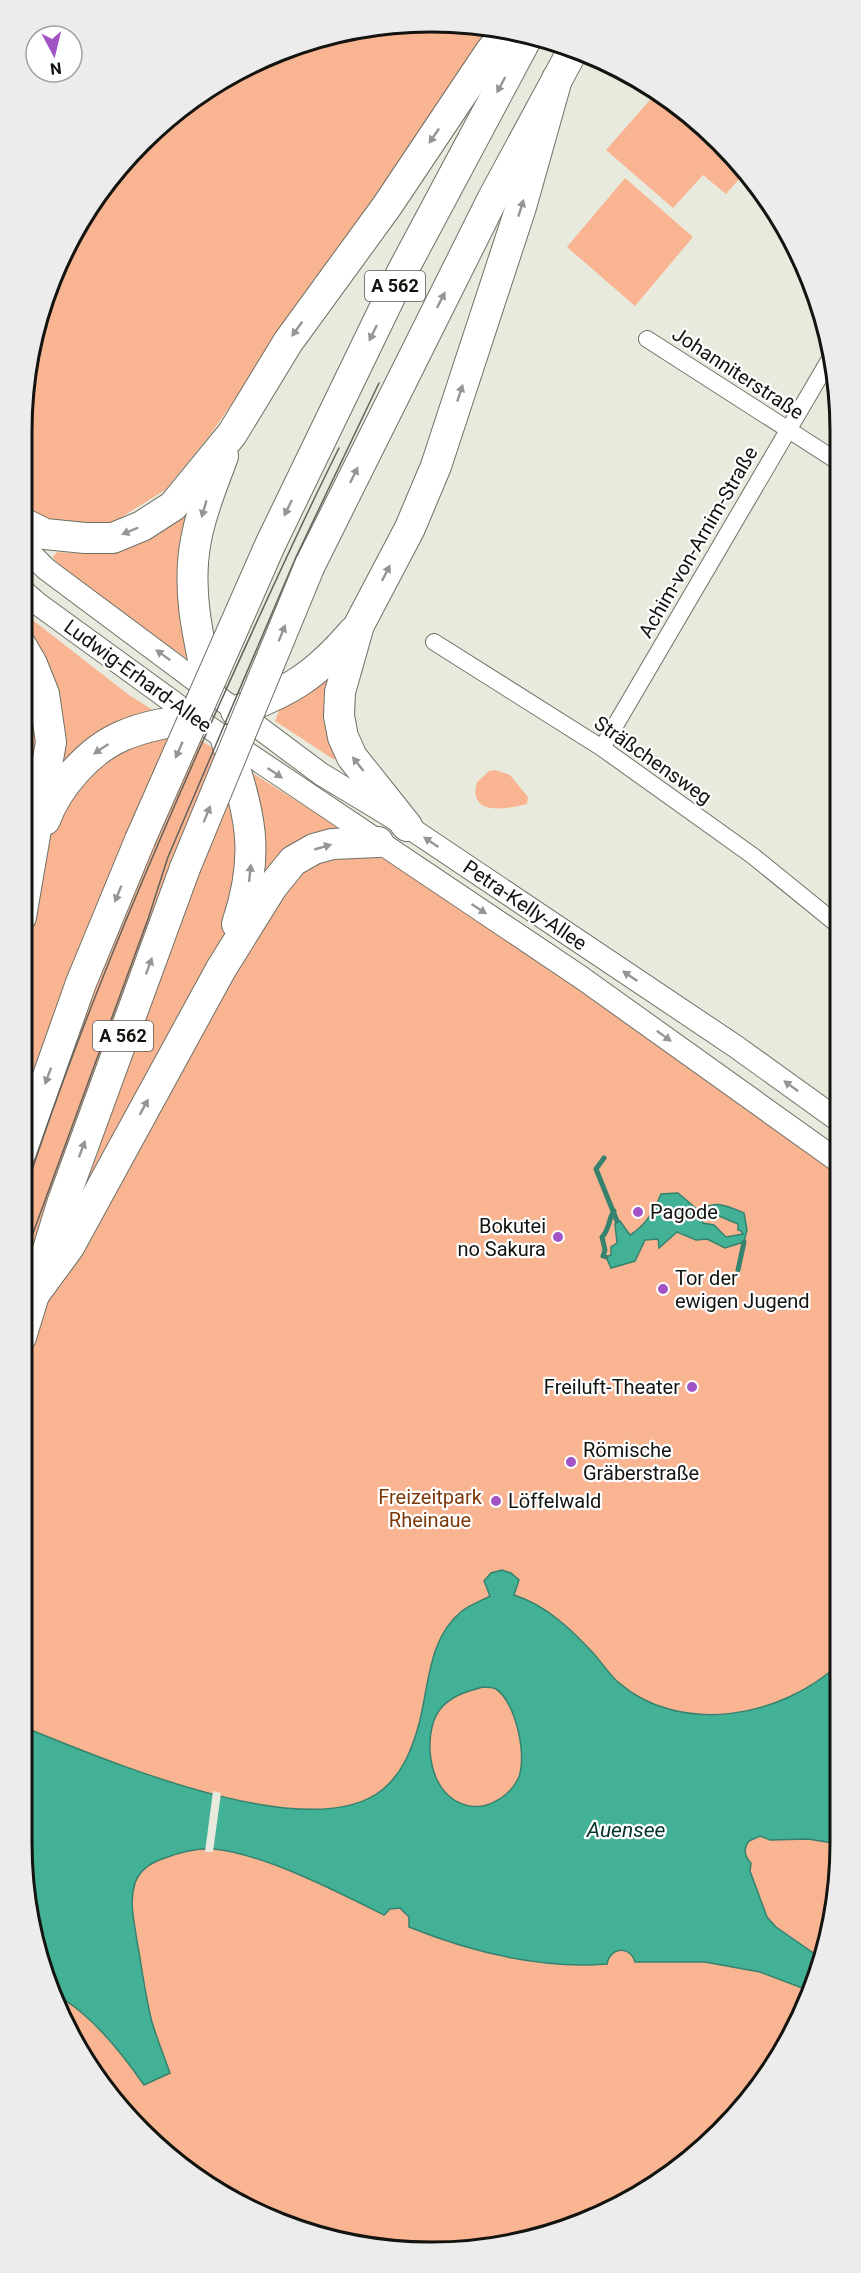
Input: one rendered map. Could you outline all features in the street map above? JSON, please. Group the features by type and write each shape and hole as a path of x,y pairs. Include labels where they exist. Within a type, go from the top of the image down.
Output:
{"highway":[{"path":"32,528 45,534 113,538 142,526 173,506 232,434 288,342 387,206 501,38"},
{"name":"A 562","path":"32,1121 81,983 140,840 271,543 402,272 524,43"},
{"name":"A 562","path":"74,1209 185,868 310,565 493,198 569,57"},
{"path":"407,826 352,757 343,737 339,716 340,692 359,625 410,528 436,466 521,207 556,79"},
{"path":"220,969 248,890 252,853 244,795 217,715 196,631 192,582 196,540 206,501 232,434"},
{"path":"32,857 50,806 72,774 89,757 120,736 152,725 217,715 273,698 299,684 330,659 359,625"},
{"path":"32,664 44,693 51,742 32,846"},
{"path":"32,1304 36,1292 69,1247 74,1209 272,887 293,861 314,849 332,844 378,842"}],"main road":[{"name":"Ludwig-Erhard-Allee","path":"32,555 217,715"},
{"name":"Ludwig-Erhard-Allee","path":"32,599 217,715"},
{"name":"Petra-Kelly-Allee","path":"217,715 407,826 735,1046 830,1114"},
{"name":"Petra-Kelly-Allee","path":"217,715 378,842 582,978 830,1155"}],"street":[{"name":"Johanniterstraße","path":"647,339 830,457"},
{"name":"Achim-von-Arnim-Straße","path":"602,748 824,368"},
{"name":"Sträßchensweg","path":"434,642 602,748 753,856 830,919"}],"green space":[{"path":"404,32 457,32 489,36 210,435 165,490 112,523 52,526 32,515 32,404 39,353 53,302 73,254 99,209 131,167 167,131 209,99 254,73 302,53 353,39"},
{"path":"651,98 713,148 739,179 726,194 703,175 673,208 606,150"},
{"path":"625,178 693,237 635,306 567,247"},
{"path":"186,514 188,515 189,660 103,600 53,557 57,552 93,553 126,548 156,535"},
{"name":"Freizeitpark Rheinaue","path":"32,620 129,695 338,827 374,854 395,865 564,978 675,1054 830,1168 829,1869 816,1946 788,2019 776,2042 747,2085 713,2125 694,2142 630,2188 559,2220 534,2228 483,2238 457,2241 404,2241 327,2228 254,2200 209,2174 167,2142 148,2125 114,2085 85,2042 62,1995 45,1946 35,1895 32,1869"},
{"path":"329,676 336,759 275,721 281,706"},
{"path":"495,770 510,775 528,797 527,804 510,808 491,808 483,806 478,801 475,793 477,782 489,771"}],"water":[{"path":"678,1193 698,1210 711,1205 721,1205 744,1213 747,1230 744,1242 725,1248 707,1239 696,1240 677,1232 659,1248 658,1239 645,1240 635,1261 611,1268 606,1257 611,1255 611,1247 617,1243 615,1224 617,1221 620,1221 630,1235 649,1217 661,1194","holes":["719,1216 738,1224 738,1230 743,1234 726,1237 714,1225 703,1223 701,1217"]},
{"name":"Auensee","path":"502,1570 511,1573 519,1580 514,1595 537,1605 558,1619 586,1645 618,1682 643,1699 671,1710 701,1714 731,1713 761,1707 790,1696 817,1682 830,1671 830,1842 808,1839 770,1840 760,1836 749,1841 745,1850 751,1863 750,1871 767,1917 776,1927 814,1953 802,1988 760,1972 705,1962 635,1962 629,1953 620,1950 612,1954 607,1964 557,1964 506,1957 457,1944 409,1927 409,1917 400,1908 390,1909 384,1915 300,1875 255,1858 214,1849 196,1850 183,1852 151,1864 140,1874 133,1890 133,1919 147,2002 170,2073 144,2085 108,2038 64,1999 45,1946 32,1869 32,1730 100,1757 203,1792 256,1804 306,1809 349,1805 382,1790 401,1768 416,1733 431,1663 442,1635 462,1611 490,1596 484,1581 491,1573","holes":["491,1687 503,1696 514,1718 521,1745 521,1770 516,1783 497,1801 482,1806 462,1804 449,1796 436,1777 430,1753 432,1727 442,1707 451,1699 472,1690"]}],"pier":[{"path":"213,1791 221,1793 213,1852 205,1852"}],"waterway":[{"path":"604,1158 596,1169 617,1221"},
{"path":"606,1257 603,1256 605,1250 602,1237 614,1211"},
{"path":"738,1270 744,1242"}],"tram line":[{"path":"32,1236 148,919 168,857 296,557 379,383"},
{"path":"32,1170 81,1032 150,863 250,637 339,448"}],"place":[{"name":"Pagode","path":"638,1212"},
{"name":"Bokutei no Sakura","path":"558,1237"},
{"name":"Tor der ewigen Jugend","path":"663,1289"},
{"name":"Freiluft-Theater","path":"692,1387"},
{"name":"Römische Gräberstraße","path":"571,1462"},
{"name":"Löffelwald","path":"496,1501"}]}
